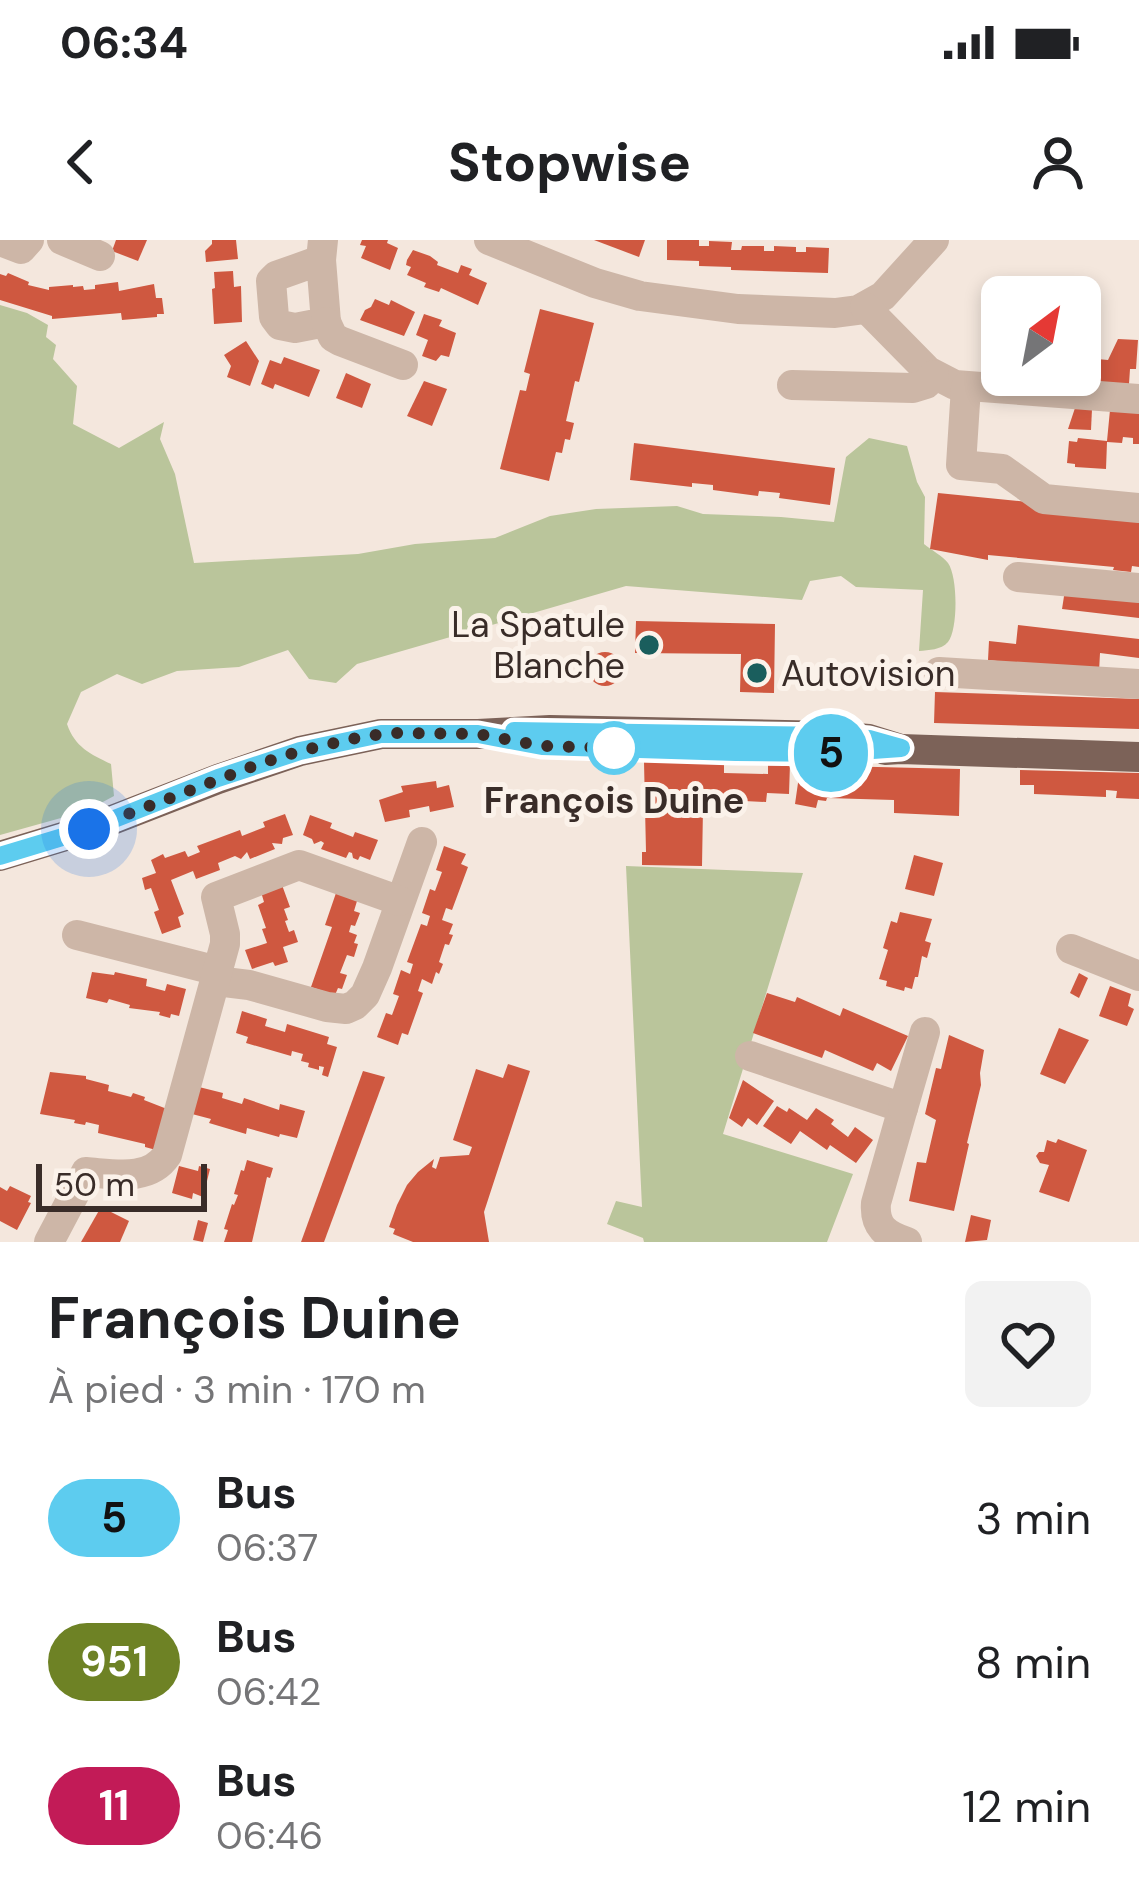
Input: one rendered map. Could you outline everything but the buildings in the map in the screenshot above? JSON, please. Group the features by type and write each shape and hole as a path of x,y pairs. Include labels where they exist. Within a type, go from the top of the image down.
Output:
{"main road":[{"path":"0,856 89,829 300,751 381,734 478,734 583,748 830,753 901,748 1139,757"}],"street":[{"path":"0,241 21,249 29,240"},
{"path":"62,240 100,256"},
{"path":"489,240 596,283 667,301 820,313 866,307 883,296 934,240"},
{"path":"326,322 295,328 280,325 274,316 271,281 322,250 326,322 333,337 404,365"},
{"path":"866,307 934,376 966,388 1139,399"},
{"path":"792,385 913,388 934,376"},
{"path":"966,388 961,465 1002,469 1044,499 1139,508"},
{"path":"1018,578 1139,588"},
{"path":"939,672 1139,684"},
{"path":"77,934 249,986 346,1009 365,995 422,842"},
{"path":"49,1242 86,1172 148,1173 162,1163 226,934 216,897 298,865 400,901"},
{"path":"1071,949 1139,976"},
{"path":"907,1242 884,1233 874,1215 925,1032"},
{"path":"750,1056 903,1108"}],"green space":[{"path":"0,305 48,325 46,337 56,345 53,359 77,386 73,424 119,448 164,422 160,439 175,474 194,563 358,554 495,538 550,516 596,509 677,506 703,514 834,522 846,457 869,438 907,446 925,497 924,544 948,563 954,580 951,636 942,647 919,651 923,590 856,587 841,576 810,581 802,600 626,586 357,664 336,683 309,679 288,650 239,667 177,671 142,684 117,674 81,692 67,724 79,744 111,764 114,796 86,811 0,835"},
{"path":"626,866 803,873 723,1134 853,1174 827,1242 644,1242 607,1224 616,1201 642,1207"}],"bus line":[{"name":"5","path":"0,856 89,829 300,751 381,734 478,734 583,748 830,753 901,748 831,736 514,731"}],"place":[{"name":"La Spatule Blanche","path":"649,645"},
{"name":"Autovision","path":"757,673"},
{"name":"François Duine","path":"614,748"}],"route":[{"path":"89,829 259,764 365,736 478,734 542,746 626,748 614,748"}]}
